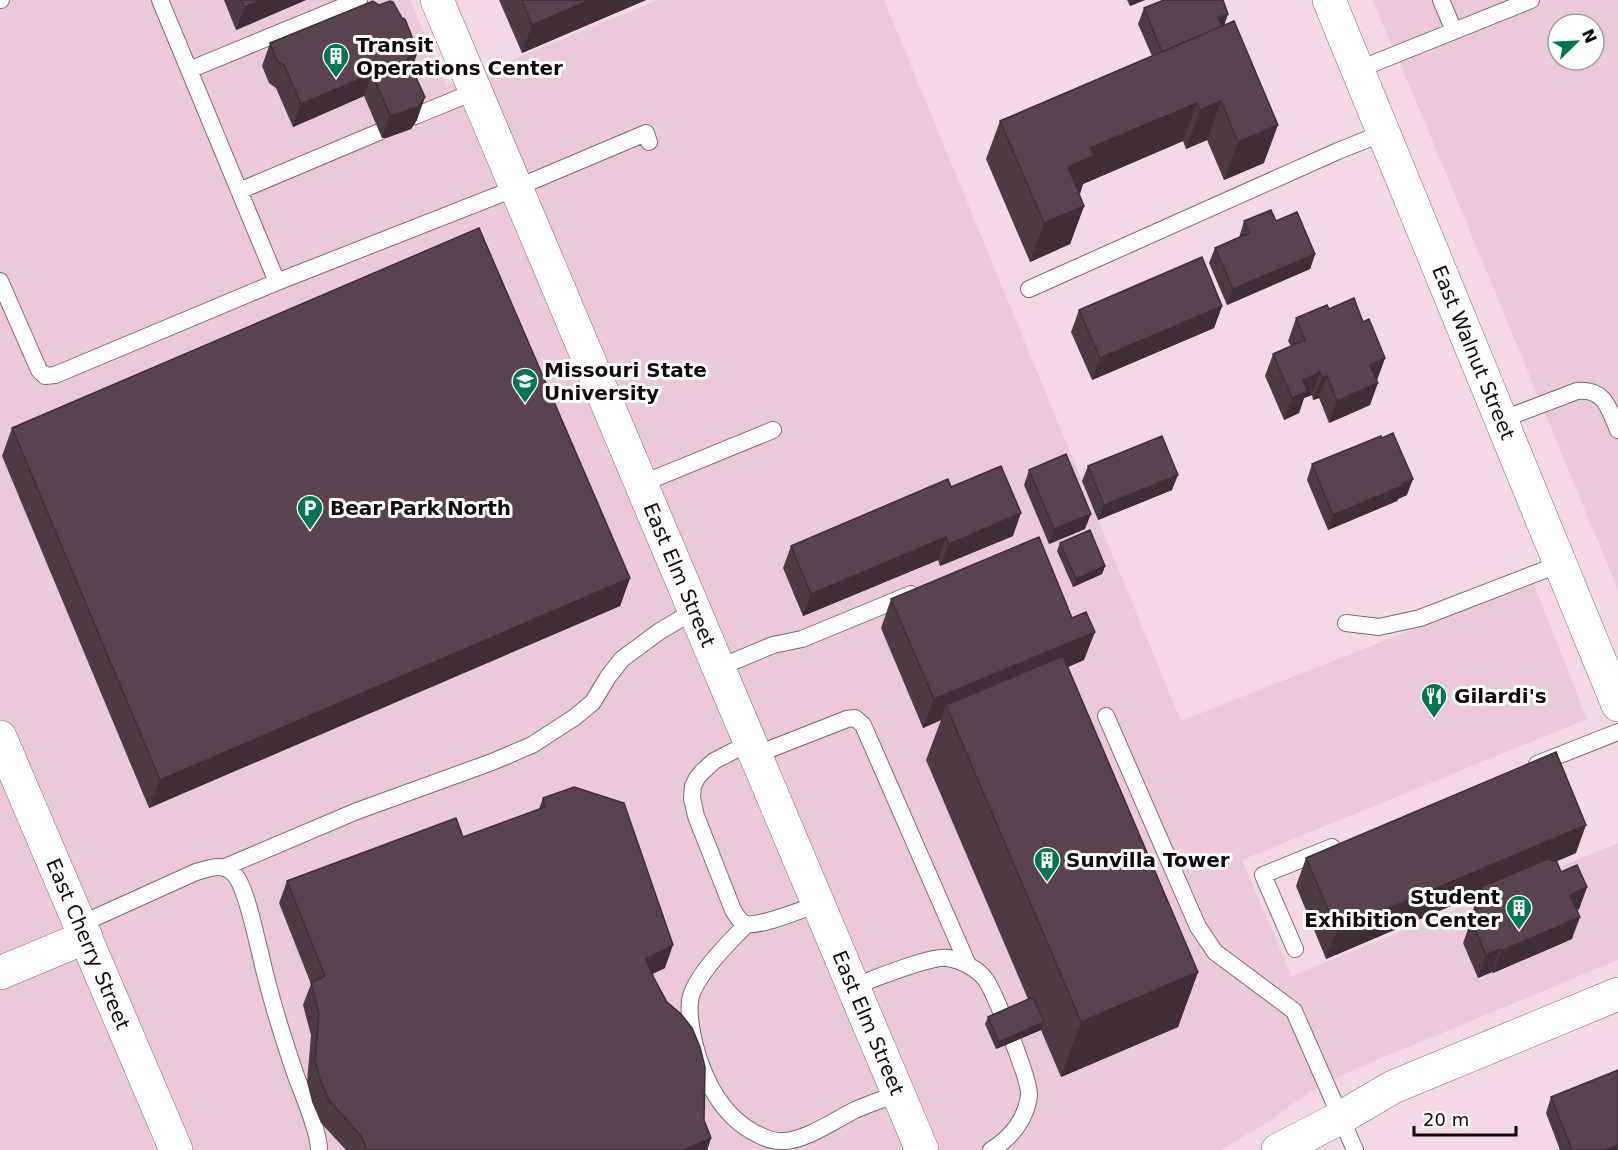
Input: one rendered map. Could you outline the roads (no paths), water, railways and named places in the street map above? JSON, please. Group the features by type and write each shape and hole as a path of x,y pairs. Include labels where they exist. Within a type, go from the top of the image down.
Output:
{"street":[{"name":"East Elm Street","path":"437,0 922,1150"},
{"name":"East Walnut Street","path":"1329,0 1618,705"},
{"name":"East Cherry Street","path":"0,737 176,1150"},
{"path":"0,973 84,931"},
{"path":"1278,1150 1393,1088 1618,994"}],"lane":[{"path":"160,0 277,282"},
{"path":"189,70 358,0"},
{"path":"1441,0 1454,31"},
{"path":"1358,70 1531,0"},
{"path":"415,116 476,92"},
{"path":"239,191 380,132"},
{"path":"0,281 39,370 45,376 55,375 277,282 516,188 646,133 649,142"},
{"path":"1029,289 1383,133"},
{"path":"1501,420 1577,391 1587,390 1597,393 1607,403 1618,430"},
{"path":"640,484 773,430"},
{"path":"1346,623 1378,627 1420,618 1560,564"},
{"path":"718,668 773,645 802,639 931,586"},
{"path":"84,931 196,873 216,866 225,867 357,811 532,745 575,717 593,702 622,659 660,631 694,611"},
{"path":"1106,716 1198,927 1215,952 1294,1011 1355,1150"},
{"path":"818,904 757,923 747,924 740,920 733,910 696,816 692,798 693,786 702,772 714,761 847,718 855,718 863,725 968,965"},
{"path":"1518,772 1618,732"},
{"path":"1295,949 1263,875 1352,839"},
{"path":"225,867 239,881 250,913 278,1018 314,1127 319,1150"},
{"path":"747,924 700,978 691,994 689,1009 694,1043 702,1070 726,1109 746,1129 766,1138 792,1141 857,1109 897,1094"},
{"path":"852,987 926,960 946,957 977,970 986,980 1021,1064 1030,1093 1025,1111 1014,1132 991,1150"}],"place":[{"name":"Transit Operations Center","path":"336,79"},
{"name":"Missouri State University","path":"525,404"},
{"name":"Bear Park North","path":"310,531"},
{"name":"Gilardi's","path":"1434,719"},
{"name":"Sunvilla Tower","path":"1047,883"},
{"name":"Student Exhibition Center","path":"1519,931"}]}
